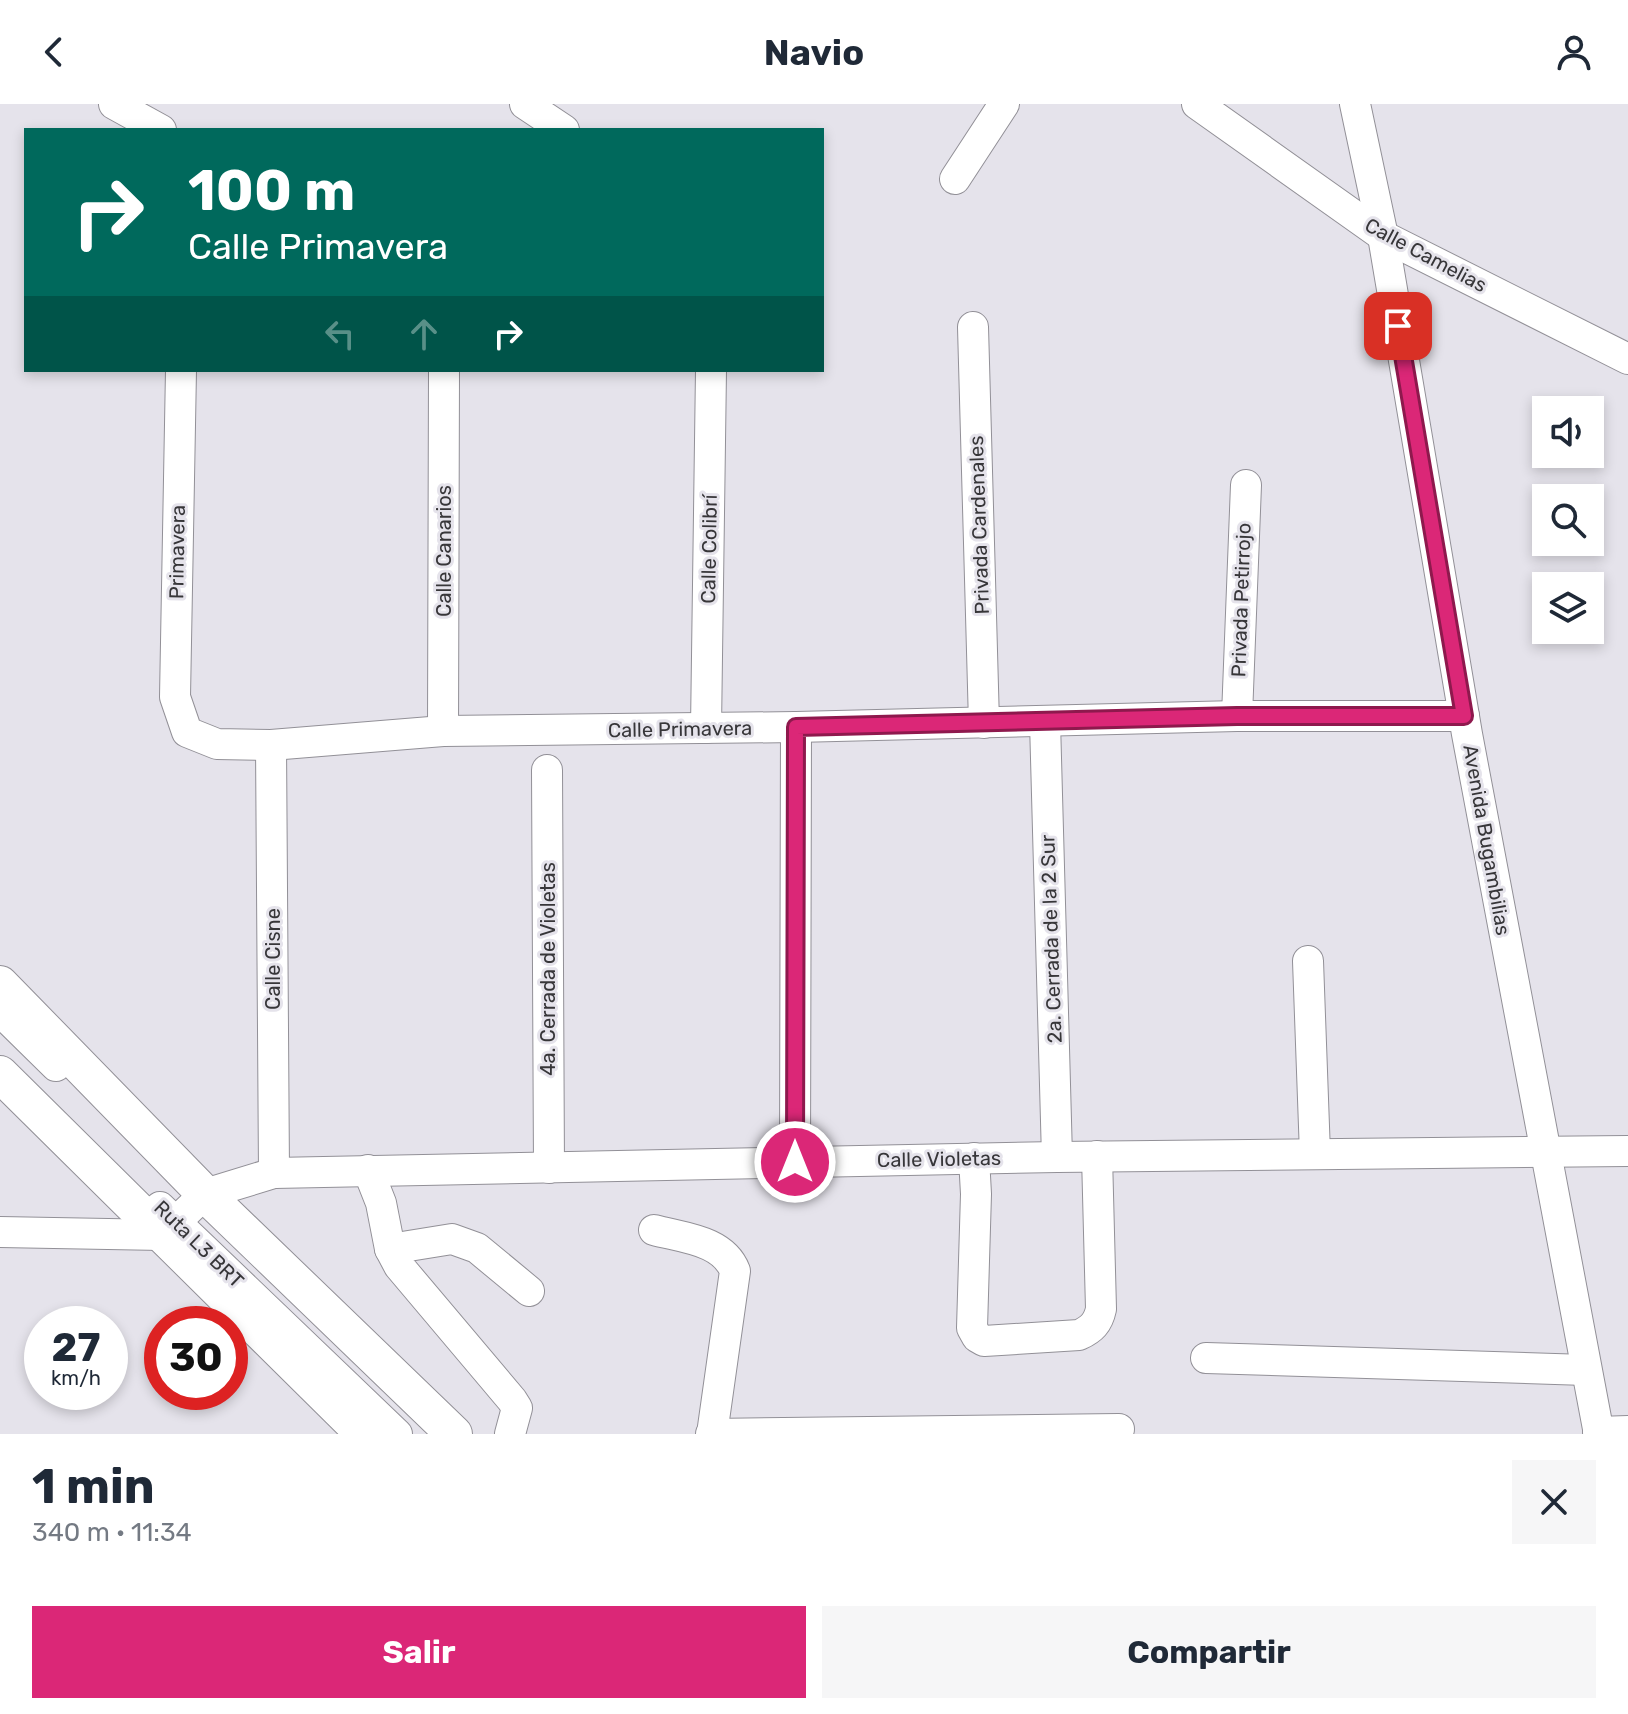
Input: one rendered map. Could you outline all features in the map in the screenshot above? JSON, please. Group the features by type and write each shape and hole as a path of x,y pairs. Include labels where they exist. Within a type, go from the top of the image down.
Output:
{"main road":[{"path":"0,984 364,1434"},
{"path":"0,1074 185,1213 454,1434"}],"street":[{"path":"114,104 157,128"},
{"path":"525,104 561,128"},
{"path":"955,179 1004,104"},
{"name":"Calle Camelias","path":"1197,104 1383,236 1628,359"},
{"name":"Avenida Bugambilias","path":"1355,104 1383,236 1464,716 1544,1152 1586,1370 1608,1432"},
{"name":"Privada Cardenales","path":"973,327 984,723"},
{"name":"Primavera","path":"181,372 175,697 187,732"},
{"name":"Calle Canarios","path":"443,731 444,372"},
{"name":"Calle Colibrí","path":"706,728 711,372"},
{"name":"Privada Petirrojo","path":"1237,716 1246,485"},
{"name":"Calle Primavera","path":"187,732 217,744 271,745 443,731 796,727 1237,716 1464,716"},
{"name":"2a. Cerrada de la 2 Sur","path":"1045,722 1057,1157"},
{"path":"795,1162 796,727"},
{"name":"Calle Cisne","path":"271,745 274,1173"},
{"name":"4a. Cerrada de Violetas","path":"547,770 549,1168"},
{"path":"1308,961 1315,1154"},
{"path":"0,1011 185,1213 437,1434"},
{"name":"Ruta L3 BRT","path":"0,1053 185,1213 397,1434"},
{"name":"Calle Violetas","path":"0,1232 185,1213 274,1173 1097,1156 1628,1151"},
{"path":"974,1158 976,1194 972,1328 977,1337 984,1341 1079,1335 1090,1330 1099,1319 1097,1156"},
{"path":"368,1170 381,1203 390,1249 399,1266 517,1408 510,1434"},
{"path":"654,1230 719,1248 730,1258 735,1271 712,1434 1119,1429"},
{"path":"390,1249 452,1239 477,1248 529,1291"},
{"path":"1206,1358 1586,1370"}],"route":[{"path":"795,1162 796,727 1237,716 1464,716 1398,326"}]}
